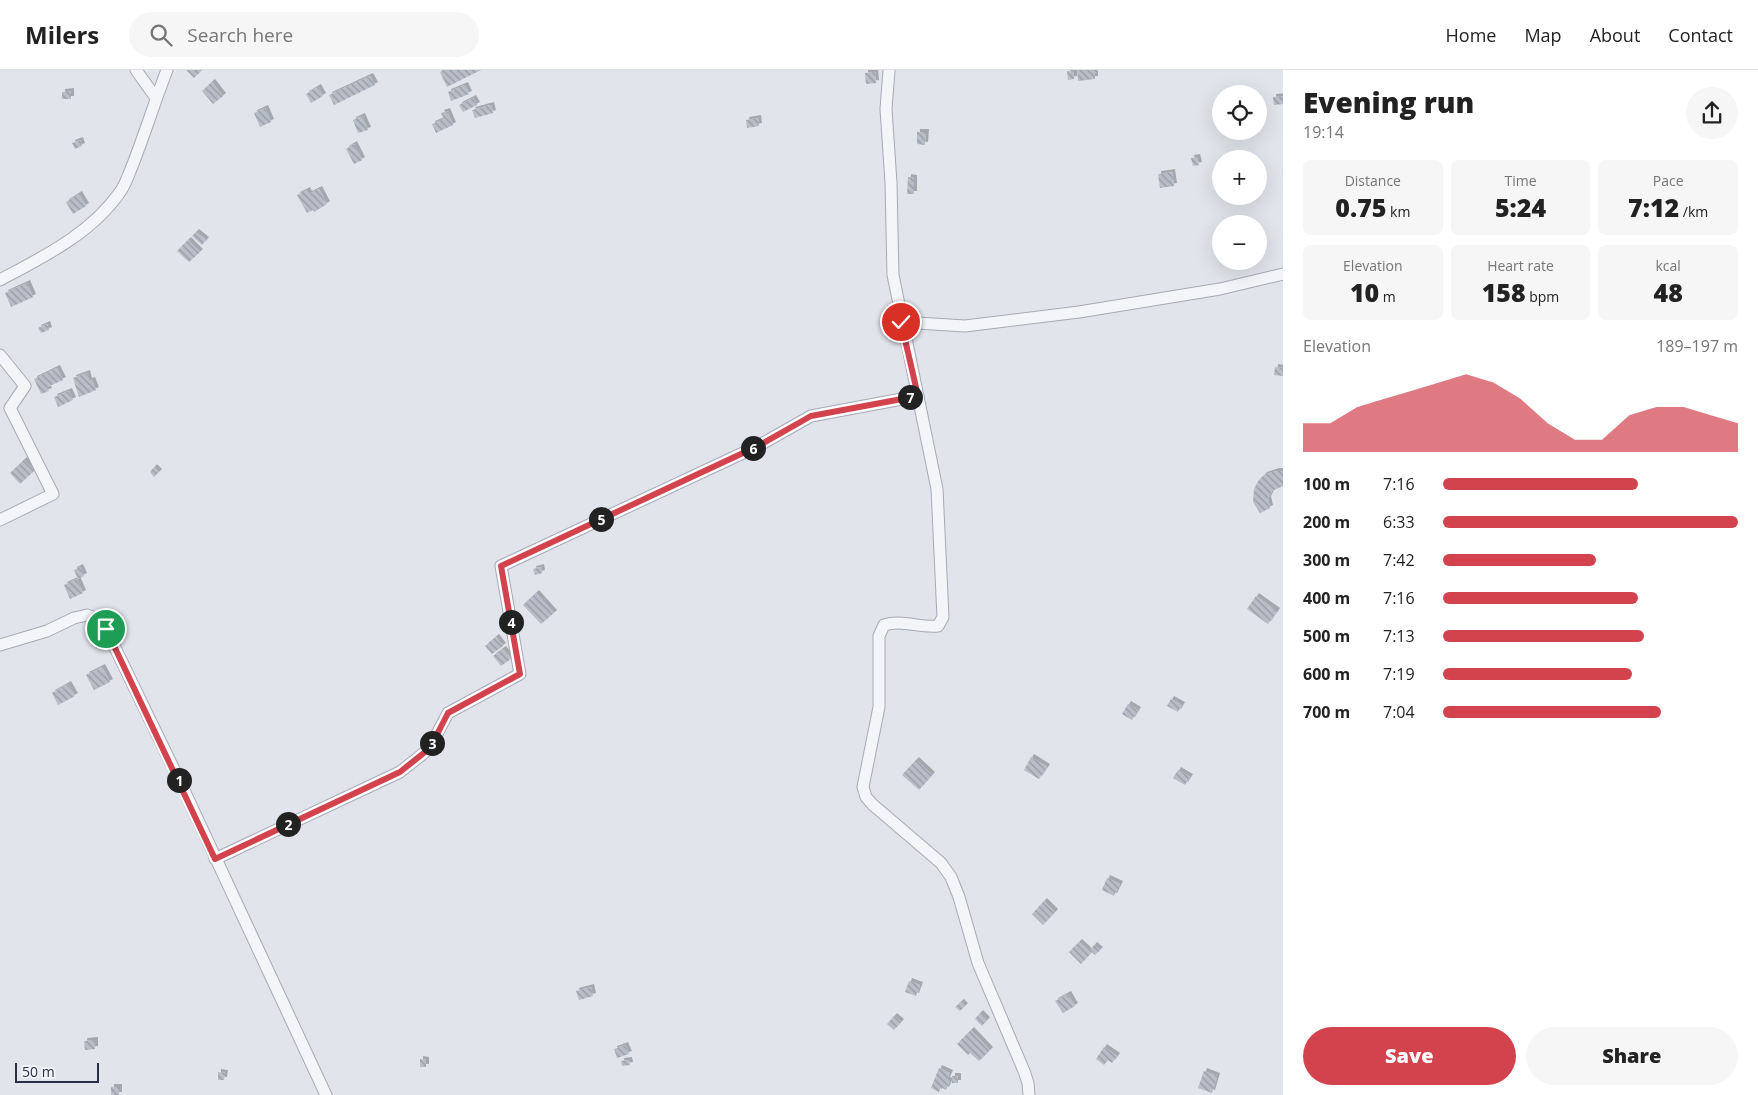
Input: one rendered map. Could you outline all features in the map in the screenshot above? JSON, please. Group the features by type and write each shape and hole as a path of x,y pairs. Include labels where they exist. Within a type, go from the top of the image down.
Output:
{"street":[{"path":"136,70 156,98"},
{"path":"0,280 74,237 106,210 121,191 139,148 167,70"},
{"path":"889,70 886,109 892,183 893,275 901,322 937,489 943,617 938,626 927,627 895,622 884,625 879,636 879,707 863,787 866,797 872,804 941,863 951,877 959,897 978,963 1024,1071 1029,1095"},
{"path":"901,322 965,326 1079,312 1220,289 1283,274"},
{"path":"0,355 25,386 10,408 53,494 0,520"},
{"path":"215,859 400,772 430,748 448,713 520,674 501,566 758,446 811,416 918,396"},
{"path":"0,645 48,631 74,618 87,615 95,618 106,629 326,1095"}],"building":[{"path":"186,70 202,70 194,78"},
{"path":"443,70 481,70 447,87 440,72"},
{"path":"1077,70 1098,70 1098,73 1095,73 1095,79 1078,81"},
{"path":"1067,71 1074,71 1074,79 1068,80"},
{"path":"875,72 876,83 866,84 865,73"},
{"path":"370,76 375,85 334,105 329,95"},
{"path":"212,82 223,96 213,104 202,91"},
{"path":"465,85 469,94 451,101 448,92"},
{"path":"318,87 323,96 311,103 306,94"},
{"path":"71,91 71,99 62,99 62,92"},
{"path":"1283,96 1283,104 1274,105 1273,97"},
{"path":"473,98 477,105 463,112 459,105"},
{"path":"491,105 493,113 475,118 472,110"},
{"path":"265,108 271,122 260,127 254,113"},
{"path":"447,111 453,125 436,133 432,124 444,119 441,113"},
{"path":"362,116 368,130 358,133 353,120"},
{"path":"758,118 759,126 747,128 746,120"},
{"path":"917,132 926,132 925,145 917,144"},
{"path":"80,140 82,146 75,149 72,143"},
{"path":"354,144 362,160 354,164 346,149"},
{"path":"1197,157 1199,165 1193,166 1191,158"},
{"path":"1172,172 1174,186 1160,188 1158,174"},
{"path":"908,177 914,178 914,194 907,194"},
{"path":"319,189 327,204 314,212 313,210 307,213 297,195 307,190 309,194"},
{"path":"79,194 86,206 73,214 66,202"},
{"path":"196,232 206,240 202,245 192,236"},
{"path":"188,240 200,252 189,262 177,251"},
{"path":"27,283 33,297 11,307 5,293"},
{"path":"47,324 49,330 41,333 38,328"},
{"path":"1275,367 1283,368 1283,376 1274,375"},
{"path":"57,368 63,380 47,387 49,391 41,394 34,379"},
{"path":"87,373 89,381 92,380 96,390 79,397 73,378"},
{"path":"69,391 73,400 58,407 54,397"},
{"path":"24,460 34,471 20,484 10,473"},
{"path":"154,467 159,472 154,477 150,472"},
{"path":"1283,471 1283,486 1272,491 1268,499 1270,508 1260,513 1253,502 1254,489 1264,475"},
{"path":"80,567 84,576 78,579 74,570"},
{"path":"541,567 542,573 535,575 533,569"},
{"path":"77,579 83,593 70,599 64,585"},
{"path":"536,593 554,613 541,624 523,605"},
{"path":"1256,596 1277,611 1268,624 1247,609"},
{"path":"496,637 503,646 492,654 485,646"},
{"path":"503,649 511,659 501,666 493,656"},
{"path":"102,667 110,682 94,690 86,675"},
{"path":"68,684 75,696 58,705 52,693"},
{"path":"1171,699 1182,705 1178,712 1167,706"},
{"path":"1128,704 1138,710 1132,720 1122,714"},
{"path":"1031,757 1047,767 1039,779 1024,770"},
{"path":"916,760 932,775 919,790 902,775"},
{"path":"1178,770 1190,777 1185,785 1173,778"},
{"path":"1107,878 1120,884 1114,896 1102,890"},
{"path":"1044,901 1055,912 1043,925 1032,914"},
{"path":"1079,942 1091,953 1081,964 1069,952"},
{"path":"1094,945 1100,950 1095,955 1090,950"},
{"path":"909,981 920,985 916,996 905,992"},
{"path":"591,987 593,996 579,1000 576,991"},
{"path":"1068,994 1075,1006 1063,1013 1055,1001"},
{"path":"961,1002 965,1006 960,1011 955,1007"},
{"path":"980,1013 987,1020 982,1026 975,1019"},
{"path":"894,1016 901,1022 894,1030 887,1024"},
{"path":"971,1030 990,1050 979,1061 970,1053 968,1055 957,1044"},
{"path":"95,1040 95,1049 85,1050 84,1041"},
{"path":"625,1045 629,1054 617,1058 614,1049"},
{"path":"1104,1047 1117,1056 1112,1063 1108,1060 1104,1065 1096,1059"},
{"path":"420,1059 426,1060 426,1067 420,1067"},
{"path":"629,1060 630,1065 622,1066 621,1061"},
{"path":"939,1068 950,1073 947,1080 950,1081 946,1090 941,1087 939,1092 931,1088"},
{"path":"1204,1071 1217,1076 1212,1093 1198,1088"},
{"path":"218,1072 225,1073 224,1080 218,1080"},
{"path":"952,1076 958,1076 958,1083 952,1083"},
{"path":"111,1087 119,1087 119,1095 111,1095"}],"route":[{"path":"106,629 215,859 400,772 430,748 448,713 520,674 501,566 758,446 811,416 918,396 901,322"}]}
